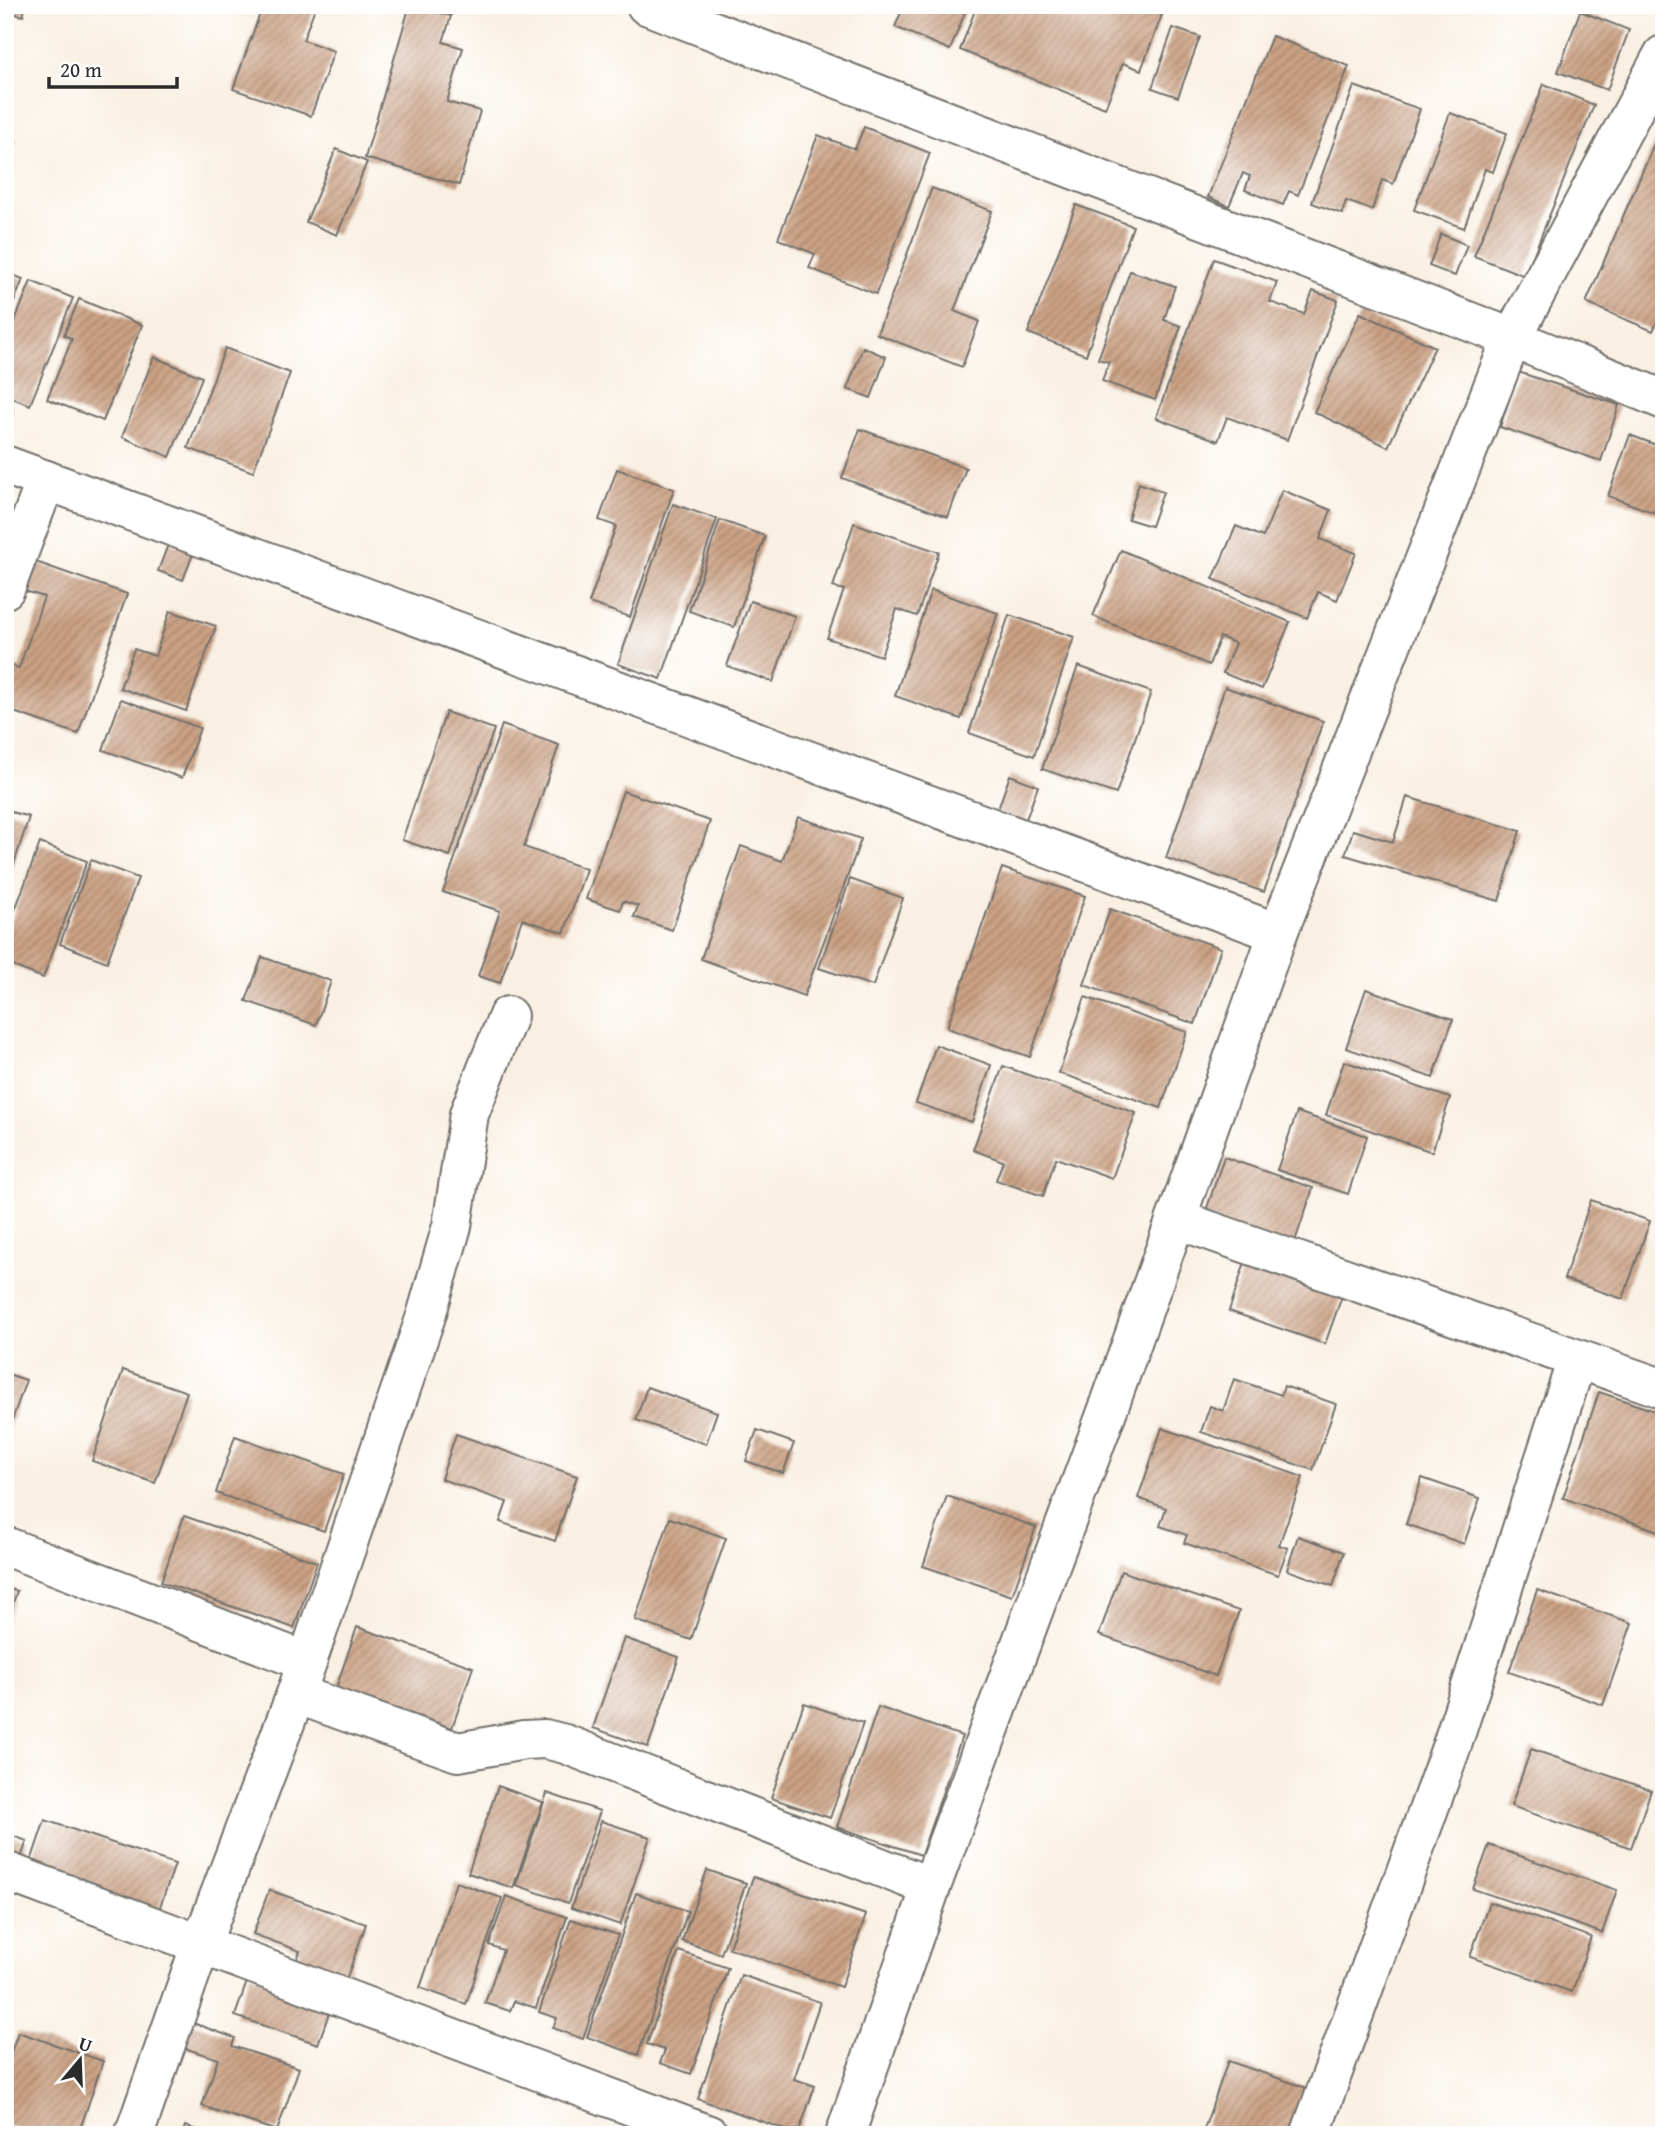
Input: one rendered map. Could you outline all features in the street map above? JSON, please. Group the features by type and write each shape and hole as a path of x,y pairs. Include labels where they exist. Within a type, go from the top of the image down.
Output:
{"street":[{"path":"646,5 1513,338 1664,400"},
{"path":"845,2135 931,1887 1278,933 1513,338 1663,55"},
{"path":"5,465 1278,933"},
{"path":"5,589 46,480"},
{"path":"134,2135 200,1947 302,1678 426,1316 452,1226 469,1114 508,1016"},
{"path":"1176,1219 1664,1389"},
{"path":"1310,2135 1452,1745 1577,1359"},
{"path":"5,1546 302,1678 458,1752 524,1740 565,1744 931,1887"},
{"path":"5,1871 200,1947 709,2135"}],"building":[{"path":"5,5 26,5 23,16 5,11"},
{"path":"263,5 316,5 303,40 334,51 311,116 233,89"},
{"path":"410,5 451,16 443,42 463,48 447,102 480,111 459,185 365,158"},
{"path":"904,5 968,5 950,50 895,27"},
{"path":"977,5 1137,5 1162,15 1141,70 1123,63 1105,108 960,50"},
{"path":"1580,11 1629,30 1607,90 1558,72"},
{"path":"1173,28 1200,37 1178,97 1152,88"},
{"path":"1272,36 1349,66 1298,195 1289,191 1283,205 1245,190 1250,176 1243,173 1229,206 1208,197"},
{"path":"1544,84 1594,105 1525,276 1474,256"},
{"path":"1354,86 1420,109 1393,184 1382,180 1372,210 1346,201 1342,214 1312,203"},
{"path":"1450,113 1507,133 1493,172 1485,169 1464,228 1414,210"},
{"path":"1664,121 1664,306 1653,331 1586,303"},
{"path":"864,127 930,153 876,294 809,268 815,254 778,239 818,135 855,149"},
{"path":"5,137 16,142 5,166"},
{"path":"336,149 367,162 337,235 306,222"},
{"path":"932,188 992,211 954,311 979,321 962,367 877,334"},
{"path":"1076,205 1133,226 1086,355 1028,333"},
{"path":"1441,234 1467,245 1455,276 1429,266"},
{"path":"1214,259 1277,282 1270,302 1304,314 1313,291 1338,300 1287,440 1227,417 1218,441 1156,418"},
{"path":"1130,271 1175,286 1164,320 1181,326 1155,400 1102,381 1109,362 1098,359"},
{"path":"5,272 23,279 5,325"},
{"path":"31,281 73,298 30,405 5,395 5,345"},
{"path":"79,299 142,325 103,421 47,399 72,339 64,335"},
{"path":"1360,313 1435,347 1388,447 1314,412"},
{"path":"863,347 886,357 871,398 847,389"},
{"path":"225,348 290,373 253,472 188,448"},
{"path":"154,357 202,377 170,457 122,437"},
{"path":"1518,372 1619,405 1601,461 1500,427"},
{"path":"5,405 13,409 5,428"},
{"path":"860,429 966,468 948,517 842,478"},
{"path":"1630,435 1664,448 1664,498 1658,514 1608,496"},
{"path":"617,469 674,489 630,617 589,603 616,526 599,520"},
{"path":"1139,483 1163,492 1151,526 1128,519"},
{"path":"1282,490 1331,510 1320,539 1356,553 1337,600 1318,592 1307,618 1213,579 1236,526 1263,537"},
{"path":"673,504 717,519 661,679 618,664"},
{"path":"720,520 765,536 734,627 689,611"},
{"path":"854,523 939,552 917,616 897,609 881,656 827,638 844,590 833,587"},
{"path":"169,542 194,551 183,580 158,571"},
{"path":"1121,550 1290,622 1262,689 1223,673 1235,643 1220,637 1209,665 1093,616"},
{"path":"36,562 127,594 78,734 5,709 5,663 19,668 44,597 25,591"},
{"path":"931,590 998,613 961,719 895,696"},
{"path":"750,601 795,616 773,682 727,666"},
{"path":"170,611 216,626 186,711 120,688 134,649 155,656"},
{"path":"1009,615 1074,637 1034,756 969,733"},
{"path":"1078,666 1151,692 1116,794 1042,769"},
{"path":"1225,687 1323,721 1264,892 1166,858"},
{"path":"121,699 200,728 182,778 103,750"},
{"path":"446,712 494,729 450,856 402,840"},
{"path":"502,725 559,745 524,847 586,869 564,933 522,919 500,983 478,976 500,911 443,892"},
{"path":"1010,775 1038,786 1025,822 997,812"},
{"path":"623,791 710,821 672,930 634,917 638,906 623,901 620,910 586,899"},
{"path":"1407,797 1520,831 1499,901 1345,855 1353,830 1393,842"},
{"path":"5,810 29,817 8,883 5,882"},
{"path":"798,817 861,839 804,996 701,959 741,846 782,861"},
{"path":"40,843 87,861 43,978 5,963 5,937"},
{"path":"91,860 138,878 107,962 60,944"},
{"path":"1002,868 1085,896 1030,1057 947,1028"},
{"path":"850,879 903,898 873,986 819,968"},
{"path":"1110,909 1221,948 1195,1024 1084,985"},
{"path":"262,957 331,981 316,1025 246,1001"},
{"path":"1366,989 1453,1019 1433,1078 1346,1048"},
{"path":"1085,997 1187,1032 1161,1108 1059,1073"},
{"path":"936,1045 991,1065 972,1122 916,1103"},
{"path":"1344,1061 1450,1098 1432,1152 1326,1115"},
{"path":"1003,1066 1136,1113 1112,1178 1056,1158 1043,1196 996,1180 1003,1161 973,1150"},
{"path":"1297,1112 1367,1136 1348,1194 1277,1170"},
{"path":"1224,1157 1313,1188 1293,1247 1204,1217"},
{"path":"1591,1200 1650,1221 1623,1299 1564,1279"},
{"path":"1245,1262 1342,1296 1325,1344 1229,1311"},
{"path":"123,1370 187,1392 155,1483 92,1461"},
{"path":"5,1373 26,1380 6,1438 5,1438"},
{"path":"1234,1379 1281,1395 1284,1386 1336,1404 1313,1470 1201,1432 1210,1406 1223,1411"},
{"path":"647,1387 717,1412 706,1444 636,1420"},
{"path":"1599,1392 1664,1414 1664,1533 1563,1498"},
{"path":"1162,1428 1303,1477 1279,1545 1288,1548 1278,1575 1184,1543 1187,1535 1160,1526 1166,1508 1138,1498"},
{"path":"757,1430 794,1443 783,1473 746,1461"},
{"path":"456,1434 577,1476 555,1541 500,1522 507,1502 441,1479"},
{"path":"235,1436 344,1474 324,1531 216,1493"},
{"path":"1422,1478 1480,1498 1464,1544 1406,1524"},
{"path":"947,1496 1036,1527 1012,1596 923,1566"},
{"path":"184,1516 317,1562 294,1628 161,1582"},
{"path":"670,1518 726,1538 691,1640 635,1620"},
{"path":"1298,1536 1344,1552 1333,1586 1287,1570"},
{"path":"1121,1571 1239,1611 1216,1676 1099,1635"},
{"path":"5,1588 17,1591 6,1624 5,1623"},
{"path":"1537,1590 1632,1623 1603,1705 1509,1672"},
{"path":"357,1627 473,1667 452,1728 336,1688"},
{"path":"624,1638 679,1657 648,1747 593,1728"},
{"path":"804,1703 863,1723 830,1818 771,1798"},
{"path":"878,1707 962,1736 921,1855 837,1827"},
{"path":"1531,1749 1651,1790 1631,1848 1511,1806"},
{"path":"498,1786 543,1802 513,1888 468,1873"},
{"path":"547,1793 600,1811 568,1903 516,1885"},
{"path":"45,1820 175,1864 155,1921 26,1876"},
{"path":"601,1821 650,1837 620,1925 571,1908"},
{"path":"5,1833 27,1841 16,1871 5,1867"},
{"path":"1489,1845 1617,1890 1602,1933 1473,1889"},
{"path":"707,1870 746,1883 721,1954 682,1941"},
{"path":"753,1877 866,1915 841,1987 729,1948"},
{"path":"456,1882 502,1898 466,2004 420,1988"},
{"path":"269,1890 366,1924 346,1980 296,1962 300,1951 253,1934"},
{"path":"636,1893 688,1911 638,2055 587,2037"},
{"path":"506,1896 567,1917 536,2008 514,2001 510,2011 485,2003 503,1950 489,1945"},
{"path":"1489,1902 1591,1937 1572,1992 1470,1957"},
{"path":"571,1919 618,1935 583,2039 553,2028 557,2018 539,2012"},
{"path":"679,1951 728,1968 691,2074 660,2063 665,2050 647,2044"},
{"path":"250,1973 333,2002 318,2044 235,2016"},
{"path":"741,1975 820,2002 794,2079 815,2086 798,2134 698,2099"},
{"path":"190,2022 235,2038 232,2046 299,2068 277,2131 202,2106 218,2059 181,2047"},
{"path":"18,2032 103,2061 78,2135 36,2135 5,2124 5,2070"},
{"path":"1228,2061 1307,2088 1291,2135 1202,2135"},
{"path":"185,2126 209,2134 209,2135 182,2135"}]}
